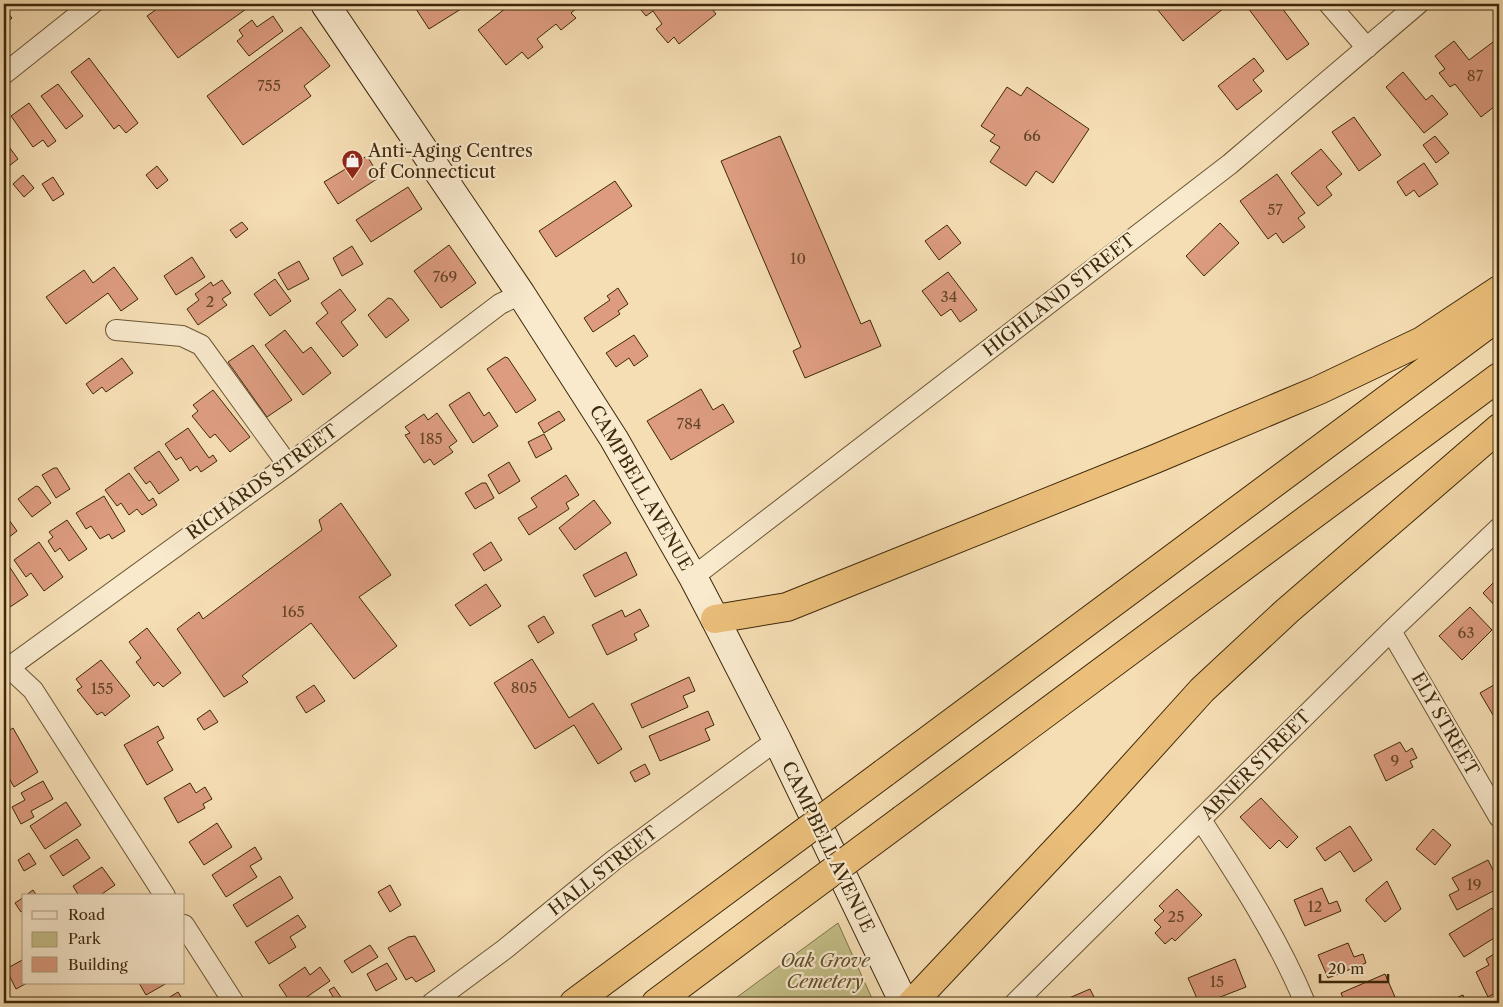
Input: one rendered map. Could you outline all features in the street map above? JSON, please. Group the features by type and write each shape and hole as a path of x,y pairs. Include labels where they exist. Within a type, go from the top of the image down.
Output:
{"highway":[{"path":"715,619 787,607 1319,390 1422,341 1499,290"},
{"path":"574,1003 1499,316"},
{"path":"656,1003 1499,377"},
{"path":"912,1003 1090,814 1202,690 1287,610 1499,428"}],"main road":[{"name":"CAMPBELL AVENUE","path":"326,4 521,294 608,429 715,619 777,740 904,1003"}],"street":[{"path":"4,74 92,4"},
{"path":"1329,4 1367,48"},
{"name":"HIGHLAND STREET","path":"693,577 1230,164 1418,4"},
{"name":"RICHARDS STREET","path":"5,667 288,465 500,304 521,294"},
{"path":"116,330 182,336 201,345 288,465"},
{"name":"ABNER STREET","path":"1015,1003 1391,631 1499,528"},
{"name":"ELY STREET","path":"1391,631 1499,817"},
{"path":"5,667 33,690 164,894"},
{"name":"HALL STREET","path":"432,1003 505,949 614,860 777,740"},
{"path":"1201,820 1271,934 1305,1003"},
{"path":"185,927 234,1003"}],"green space":[{"name":"Oak Grove Cemetery","path":"838,923 874,1003 729,1003"}],"building":[{"path":"4,4 9,9 6,11 12,18 4,25"},
{"path":"164,4 253,4 178,58 147,16"},
{"path":"424,4 469,4 429,29 416,9"},
{"path":"511,4 582,4 571,13 576,18 561,30 556,24 537,39 543,47 528,59 522,52 506,65 478,30"},
{"path":"585,4 597,4 590,10"},
{"path":"636,4 708,4 716,14 679,44 674,37 668,43 656,29 662,24 653,11 646,16"},
{"path":"1153,4 1229,4 1183,41"},
{"path":"1253,4 1279,4 1309,44 1287,60 1248,8"},
{"path":"273,16 283,31 249,56 237,41 243,36 239,30 252,20 257,27"},
{"path":"301,27 330,66 304,86 311,96 243,145 207,96"},
{"path":"1454,41 1469,60 1493,42 1499,50 1499,70 1493,75 1499,83 1499,103 1481,117 1455,84 1450,87 1439,73 1445,69 1435,56"},
{"path":"89,58 138,123 126,133 119,125 114,129 71,72"},
{"path":"1254,58 1264,71 1253,80 1262,91 1237,110 1218,86"},
{"path":"1403,72 1426,100 1432,95 1448,114 1424,133 1386,87"},
{"path":"58,84 83,116 66,129 41,96"},
{"path":"1007,87 1021,96 1027,87 1089,129 1053,183 1036,171 1026,186 990,162 1000,147 990,141 995,135 981,126"},
{"path":"29,103 56,141 48,147 43,140 33,147 11,116"},
{"path":"1354,117 1381,155 1359,171 1332,132"},
{"path":"780,136 861,324 870,320 881,346 805,378 793,351 801,347 721,161"},
{"path":"1435,136 1449,153 1436,163 1423,145"},
{"path":"4,140 18,159 4,170"},
{"path":"1321,149 1342,174 1326,187 1332,195 1318,206 1291,173"},
{"path":"367,156 380,177 338,204 324,182"},
{"path":"1424,163 1438,184 1419,197 1414,190 1406,196 1397,182"},
{"path":"157,166 168,180 157,189 146,175"},
{"path":"1277,174 1305,213 1298,218 1305,227 1283,243 1276,233 1268,239 1240,201"},
{"path":"23,175 34,188 24,197 13,184"},
{"path":"53,177 64,194 53,201 42,184"},
{"path":"615,181 632,206 556,257 539,231"},
{"path":"408,187 422,209 371,242 356,220"},
{"path":"242,222 248,229 236,238 230,230"},
{"path":"1220,223 1239,243 1204,276 1186,256"},
{"path":"947,225 961,243 939,260 925,241"},
{"path":"449,245 476,283 441,308 414,271"},
{"path":"352,246 363,264 342,276 333,258"},
{"path":"192,257 205,277 176,295 164,276"},
{"path":"299,261 309,279 288,290 278,273"},
{"path":"114,267 138,299 121,311 108,293 66,324 46,297 84,270 93,283"},
{"path":"948,272 977,310 960,322 951,309 941,316 922,291"},
{"path":"275,279 291,301 270,316 254,294"},
{"path":"222,280 231,293 222,299 227,305 198,325 187,309 199,300 195,294 211,282 213,286"},
{"path":"618,288 628,304 618,311 620,314 593,332 584,318 610,300 607,296"},
{"path":"340,289 356,310 341,322 358,345 343,357 316,323 328,313 321,303"},
{"path":"388,298 392,299 409,320 386,338 368,315"},
{"path":"285,330 303,353 311,347 331,373 303,395 265,345"},
{"path":"634,335 648,356 634,366 629,358 616,367 606,353"},
{"path":"253,345 292,400 267,417 228,362"},
{"path":"505,357 508,358 536,400 516,413 487,369"},
{"path":"122,358 133,373 106,392 102,387 93,394 86,384"},
{"path":"701,389 713,410 723,404 734,422 671,460 647,421"},
{"path":"213,390 250,437 230,452 215,434 210,438 192,416 198,411 193,405"},
{"path":"469,392 484,416 489,412 498,426 473,443 449,405"},
{"path":"559,411 565,420 544,433 538,423"},
{"path":"437,413 457,441 449,447 453,452 434,465 430,459 424,463 405,435 410,433 405,427 424,414 428,420"},
{"path":"188,428 209,458 213,455 217,461 201,472 197,466 190,471 181,457 176,460 165,444"},
{"path":"544,434 552,449 536,458 528,442"},
{"path":"159,451 179,480 159,494 150,481 146,484 134,468"},
{"path":"509,462 520,481 499,494 488,475"},
{"path":"57,468 70,489 56,498 42,475"},
{"path":"129,473 149,501 153,498 157,505 142,515 137,509 129,515 121,503 117,506 105,490"},
{"path":"566,475 579,495 566,503 569,509 529,535 518,518 537,507 531,498"},
{"path":"482,483 486,483 494,498 475,509 465,493"},
{"path":"36,486 39,487 51,503 32,517 18,499"},
{"path":"104,496 125,531 112,539 109,534 100,539 91,526 86,529 76,513"},
{"path":"594,500 611,523 575,550 559,528"},
{"path":"341,503 391,575 359,597 397,646 354,679 311,623 242,676 248,682 224,697 177,629 199,612 203,619 322,530 319,520"},
{"path":"4,513 17,531 4,541"},
{"path":"67,520 87,549 69,561 60,548 55,552 48,541 53,537 49,532"},
{"path":"39,542 63,577 44,591 31,573 26,577 14,560"},
{"path":"491,542 502,560 484,571 473,554"},
{"path":"626,552 637,575 595,597 583,575"},
{"path":"7,563 28,595 7,609 4,604 4,565"},
{"path":"1499,577 1499,610 1483,593"},
{"path":"486,584 501,606 470,626 455,605"},
{"path":"1470,607 1492,630 1462,660 1439,636"},
{"path":"640,609 649,626 634,634 637,640 607,655 592,625 622,610 625,617"},
{"path":"544,616 554,633 538,643 528,626"},
{"path":"147,628 181,673 163,687 158,682 154,686 136,662 141,658 129,642"},
{"path":"532,659 569,718 593,703 622,749 598,764 574,725 535,749 494,683"},
{"path":"101,660 130,696 105,716 102,712 97,715 77,690 82,687 76,679"},
{"path":"689,677 695,691 683,696 688,707 642,728 631,704"},
{"path":"1499,682 1499,711 1493,715 1480,693"},
{"path":"314,685 325,701 306,713 296,697"},
{"path":"210,710 218,722 204,730 197,719"},
{"path":"708,711 714,725 705,729 710,740 660,761 649,736"},
{"path":"158,726 164,738 157,742 173,770 147,785 124,745"},
{"path":"13,728 38,772 14,787 4,769 4,734"},
{"path":"1400,742 1406,752 1412,748 1417,758 1410,761 1413,767 1386,781 1374,755"},
{"path":"645,764 650,774 635,782 630,772"},
{"path":"43,781 53,799 31,811 34,817 21,824 12,807 25,800 21,793"},
{"path":"190,783 196,793 205,787 212,799 203,804 205,808 178,823 164,798"},
{"path":"1261,798 1298,837 1287,848 1279,840 1270,849 1240,817"},
{"path":"66,802 81,825 45,849 30,826"},
{"path":"217,823 232,847 204,865 189,842"},
{"path":"1350,826 1372,860 1354,872 1340,851 1325,861 1316,848"},
{"path":"1433,829 1451,845 1435,865 1416,849"},
{"path":"77,839 90,858 63,876 50,856"},
{"path":"255,847 262,859 250,866 257,877 226,897 212,875"},
{"path":"29,853 36,864 24,871 18,860"},
{"path":"1488,860 1499,882 1499,888 1457,910 1449,895 1459,890 1452,878"},
{"path":"102,867 115,885 102,894 78,894 73,886"},
{"path":"280,876 293,898 247,927 233,905"},
{"path":"1387,881 1401,909 1385,922 1366,899"},
{"path":"390,885 401,905 390,912 378,892"},
{"path":"1322,888 1329,904 1337,901 1341,911 1305,926 1294,900"},
{"path":"1177,889 1202,915 1175,941 1172,938 1165,944 1155,933 1161,927 1154,920 1164,911 1159,906"},
{"path":"33,890 36,894 28,894"},
{"path":"22,898 22,911 21,912 15,903"},
{"path":"1492,908 1499,919 1499,935 1464,957 1449,934"},
{"path":"298,915 306,927 290,937 296,947 269,964 255,942"},
{"path":"415,936 435,971 416,982 412,977 406,980 388,948 408,937"},
{"path":"1348,943 1354,957 1363,954 1366,963 1328,978 1318,955"},
{"path":"370,945 378,957 352,973 344,961"},
{"path":"1499,951 1499,991 1488,997 1476,972 1489,965 1486,959"},
{"path":"1235,959 1246,987 1205,1003 1199,1003 1188,978"},
{"path":"22,960 22,984 25,984 16,989 6,969"},
{"path":"387,963 397,979 376,991 367,974"},
{"path":"305,967 310,975 320,967 330,981 298,1003 291,1003 279,985"},
{"path":"1385,974 1395,997 1381,1003 1345,1003 1341,993"},
{"path":"140,984 165,984 146,995"},
{"path":"334,987 345,1003 330,1003 335,1000 329,990"},
{"path":"1090,989 1097,1003 1063,1003 1062,1001"},
{"path":"178,992 185,1003 160,1003"},
{"path":"1463,995 1466,1003 1444,1003"}],"place":[{"name":"Anti-Aging Centres of Connecticut","path":"352,180"}]}
